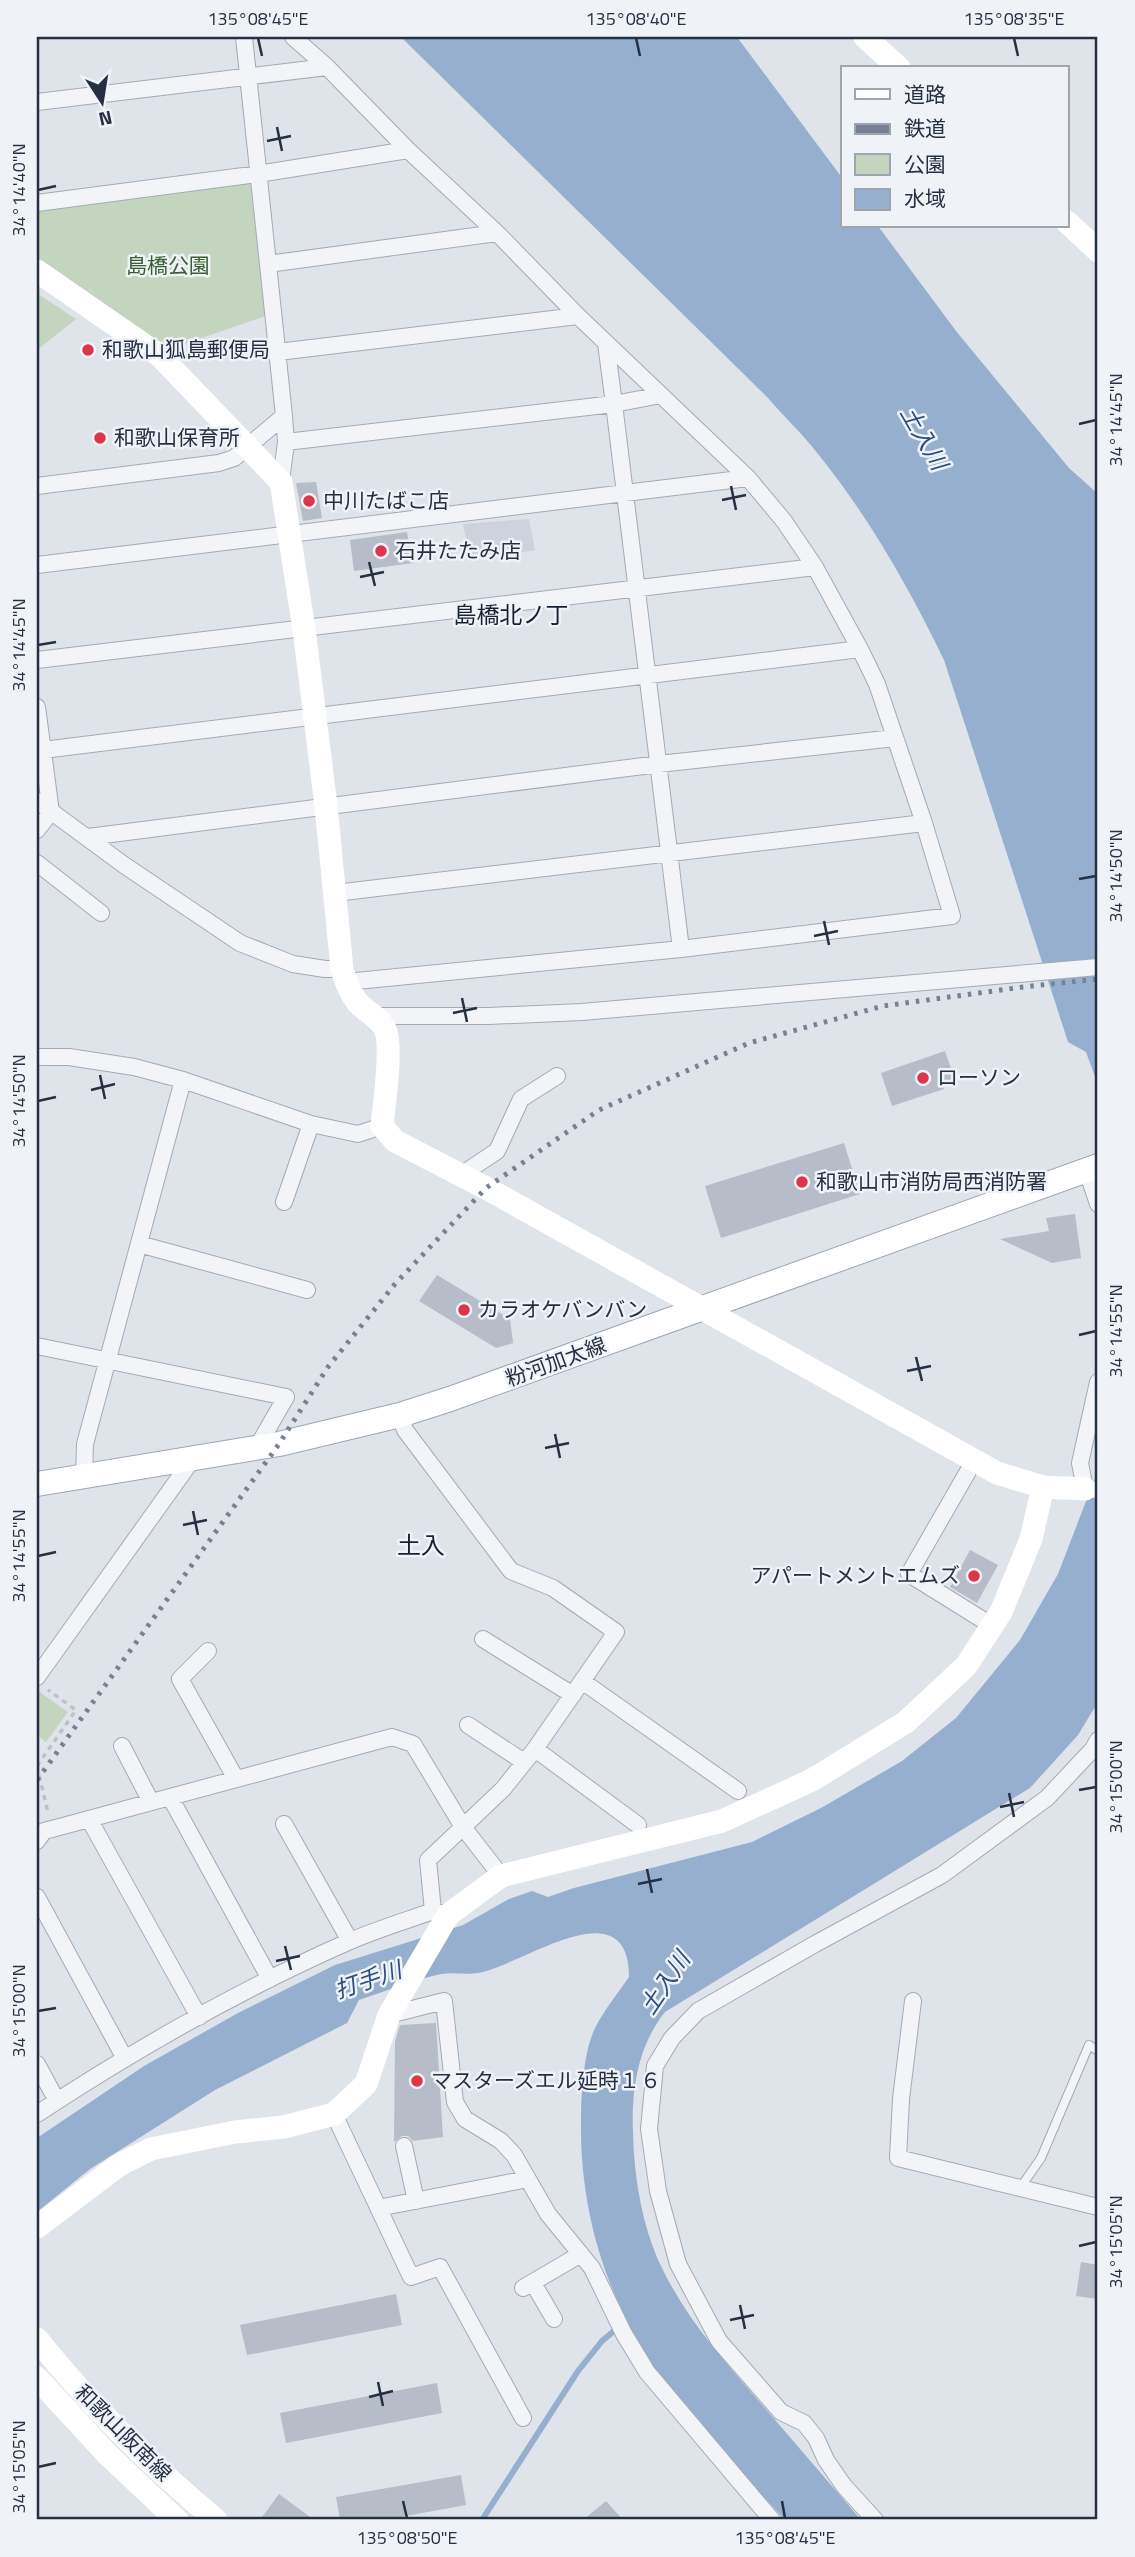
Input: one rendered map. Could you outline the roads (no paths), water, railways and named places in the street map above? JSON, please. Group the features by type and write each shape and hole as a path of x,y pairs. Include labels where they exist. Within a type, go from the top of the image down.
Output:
{"main road":[{"name":"粉河加太線","path":"37,1484 256,1448 400,1415 1093,1169"}],"street":[{"path":"244,37 284,416 286,442 281,482 304,629 344,975 359,1004 375,1016 385,1030 388,1049 382,1126 394,1141 461,1175 997,1473 1043,1487 1092,1489 1080,1464 1098,1382"},
{"path":"37,801 240,943 293,964 344,975 681,949 952,916 877,684 814,567 784,521 748,478 578,316 327,67 293,37"},
{"path":"865,37 897,66"},
{"path":"37,103 327,67"},
{"path":"37,203 258,174 408,150"},
{"path":"1068,223 1098,251"},
{"path":"268,264 497,233"},
{"path":"37,271 160,356 281,482"},
{"path":"278,352 578,316"},
{"path":"606,343 681,949"},
{"path":"286,442 614,404 661,395"},
{"path":"37,486 219,463 234,458 284,416"},
{"path":"37,565 748,478"},
{"path":"37,660 814,567"},
{"path":"43,750 860,649"},
{"path":"37,707 51,812 37,830"},
{"path":"88,837 659,764 895,738"},
{"path":"335,893 924,823"},
{"path":"37,863 101,914"},
{"path":"375,1016 489,1016 582,1012 1098,967"},
{"path":"37,1057 69,1057 121,1065 183,1080 310,1124 358,1134 382,1126"},
{"path":"461,1175 497,1151 521,1099 556,1076"},
{"path":"84,1476 85,1444 183,1080"},
{"path":"284,1202 310,1124"},
{"path":"1093,1169 1098,1204"},
{"path":"139,1244 307,1290"},
{"path":"37,1346 286,1397 256,1448"},
{"path":"37,2227 118,2165 151,2149 235,2132 284,2127 334,2114 366,2084 389,2015 440,1918 428,1860 503,1789 535,1749 616,1632 553,1588 511,1571 405,1430 400,1415"},
{"path":"42,1683 192,1460"},
{"path":"974,1461 909,1574 990,1625"},
{"path":"37,2114 124,2057 270,1979 350,1941 440,1918 501,1876 722,1821 812,1780 906,1722 966,1666 1000,1612 1031,1539 1043,1487"},
{"path":"483,1639 573,1695"},
{"path":"208,1651 180,1679 236,1779"},
{"path":"582,1681 738,1791"},
{"path":"468,1725 524,1762"},
{"path":"37,1841 44,1831 392,1737 413,1744 463,1827 501,1876"},
{"path":"875,2520 844,2486 804,2423 781,2412 719,2341 678,2264 659,2191 649,2129 655,2066 672,2038 698,2011 942,1875 1047,1798 1093,1749 1098,1740"},
{"path":"122,1746 151,1802"},
{"path":"535,1749 638,1825"},
{"path":"170,1797 270,1979"},
{"path":"89,1819 199,2017"},
{"path":"284,1824 350,1941"},
{"path":"37,1897 124,2057"},
{"path":"914,2000 901,2099 898,2158 1098,2207"},
{"path":"389,2015 444,2001 455,2102 465,2119 501,2141 514,2155 548,2214 592,2268 624,2334 647,2372 772,2520"},
{"path":"37,2064 57,2101"},
{"path":"334,2114 411,2277 440,2267 523,2418"},
{"path":"404,2146 416,2201"},
{"path":"378,2208 528,2179"},
{"path":"554,2319 528,2285 581,2254"},
{"name":"和歌山阪南線","path":"37,2339 64,2374 170,2482 216,2520"},
{"name":"和歌山阪南線","path":"37,2378 108,2455 177,2520"}],"lane":[{"path":"1020,2188 1041,2158 1089,2045 1098,2052"}],"water":[{"name":"土入川","path":"401,37 737,37 841,176 841,228 879,228 956,331 1069,468 1098,494 1098,1085 1086,1052 1068,1042 944,660 917,606 871,528 837,478 768,398"},
{"path":"1098,1470 1098,1702 1078,1735 1030,1788 665,2012 648,2039 638,2069 633,2100 635,2166 644,2218 661,2266 704,2336 861,2520 785,2520 685,2409 640,2346 622,2312 596,2240 582,2164 582,2101 588,2048 603,2013 629,1977 624,1950 611,1936 592,1933 569,1938 496,1968 473,1974 441,1974 359,2000 347,2023 215,2090 90,2169 37,2212 37,2138 144,2066 238,2013 335,1965 463,1925 509,1899 532,1891 548,1897 752,1842 821,1808 902,1761 956,1718 1020,1640 1058,1574"}],"waterway":[{"path":"482,2520 578,2371 602,2341 620,2326"}],"railway":[{"path":"37,1780 279,1444 328,1367 395,1284 486,1188 599,1110 749,1043 883,1006 1098,979"}],"place":[{"name":"和歌山狐島郵便局","path":"88,350"},
{"name":"和歌山保育所","path":"100,438"},
{"name":"中川たばこ店","path":"309,501"},
{"name":"石井たたみ店","path":"381,551"},
{"name":"ローソン","path":"923,1078"},
{"name":"和歌山市消防局西消防署","path":"802,1182"},
{"name":"カラオケバンバン","path":"464,1310"},
{"name":"アパートメントエムズ","path":"974,1576"},
{"name":"マスターズエル延時１６","path":"417,2081"}],"district":[{"name":"島橋北ノ丁","path":"511,615"},
{"name":"土入","path":"421,1546"}],"park label":[{"name":"島橋公園","path":"168,266"}],"water label":[{"name":"打手川","path":"368,1980"}]}
